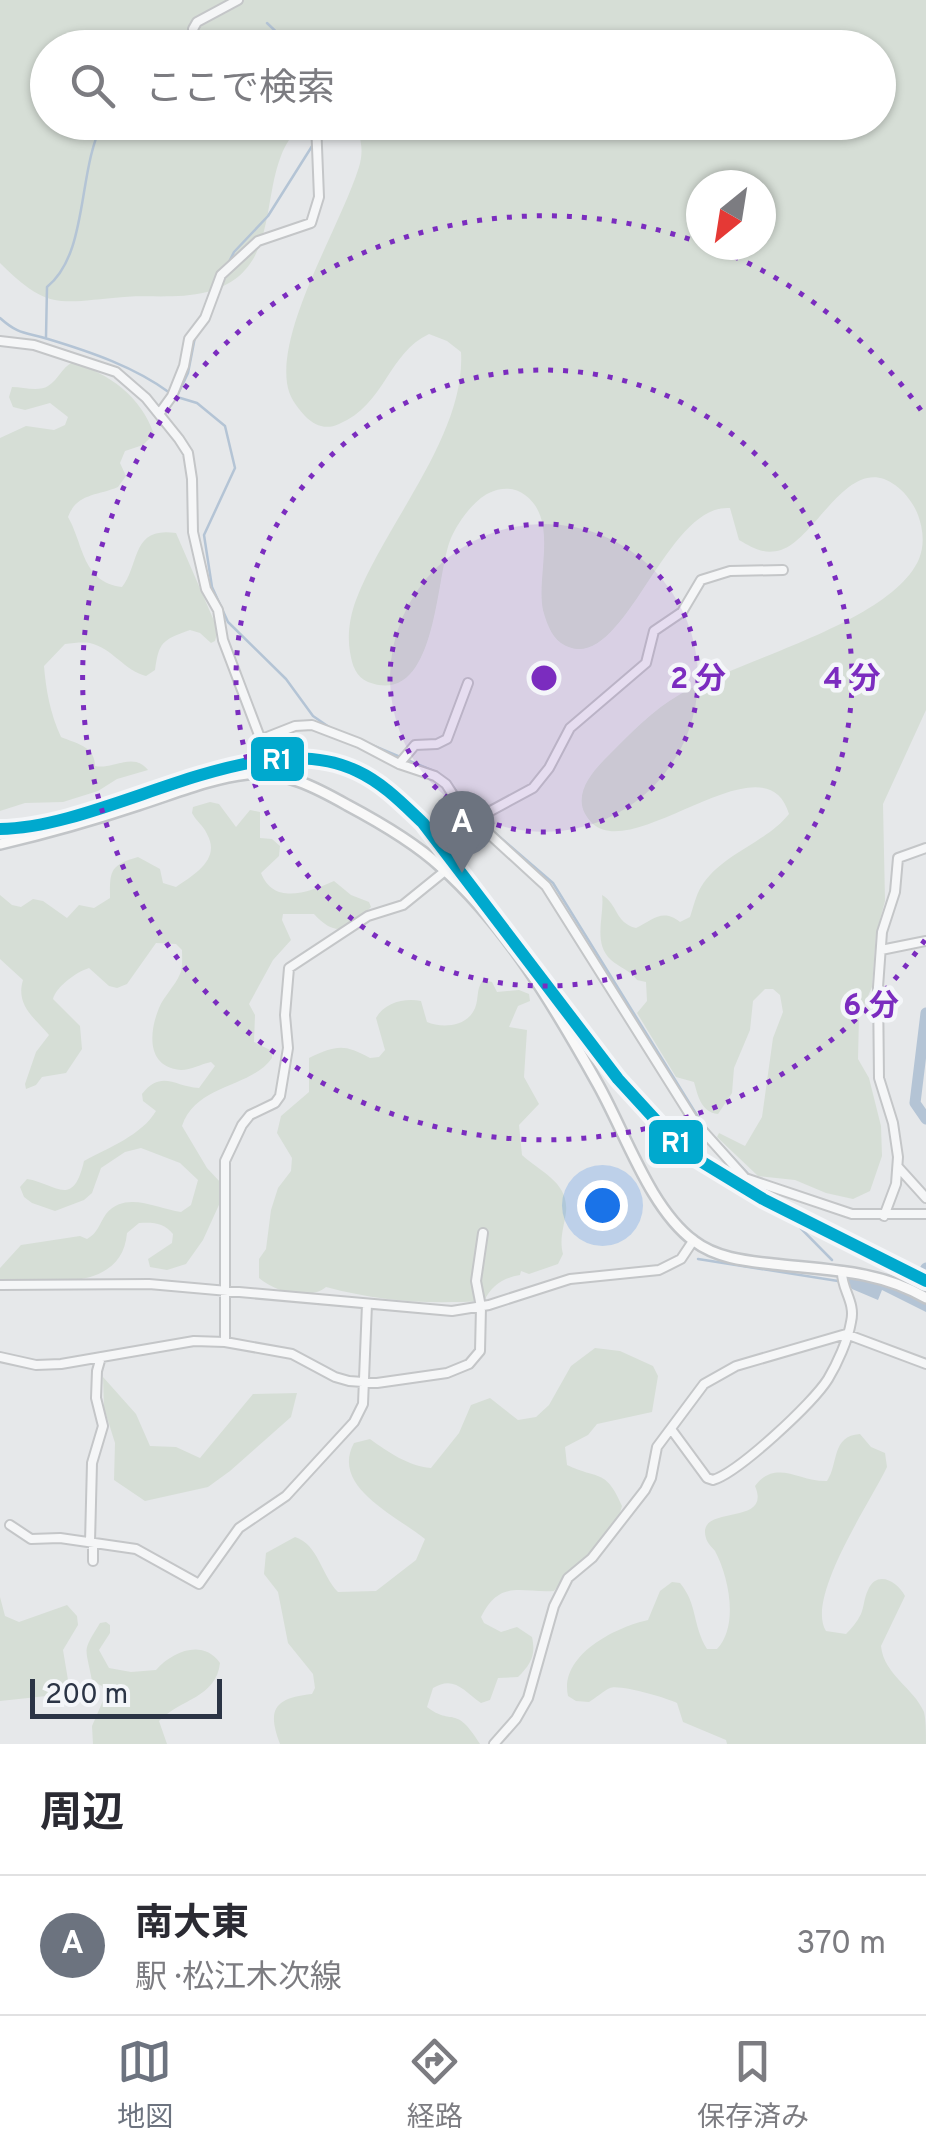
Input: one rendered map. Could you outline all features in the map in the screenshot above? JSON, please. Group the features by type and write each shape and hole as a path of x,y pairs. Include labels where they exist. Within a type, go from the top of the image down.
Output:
{"main road":[{"path":"0,844 249,774 288,778 317,788 357,810 443,869 494,924 595,1078 666,1210 693,1241 734,1258 892,1281 926,1298"}],"street":[{"path":"193,30 197,22 238,0"},
{"path":"159,414 172,396 190,339 205,318 221,276 258,241 311,223 318,197 316,140"},
{"path":"0,341 34,344 116,372 159,414 188,453 193,532 206,589 218,610 222,640 270,764"},
{"path":"226,1342 226,1161 242,1124 280,1096 288,1048 284,1015 289,968 368,916 403,905 443,869 434,842 526,792 542,779 570,728 646,662 654,631 682,612 700,580 730,571 783,570"},
{"path":"400,761 415,745 437,744 446,738 468,683"},
{"path":"262,739 307,724 359,742 446,784 546,886 694,1121 745,1178 852,1214 926,1214"},
{"path":"249,774 270,764 281,766 288,778"},
{"path":"884,1216 898,1167 893,1123 879,1078 882,932 895,892 898,858 926,848"},
{"path":"880,950 926,942"},
{"path":"898,1167 926,1198"},
{"path":"0,1357 61,1364 194,1341 226,1342 292,1354 335,1377 364,1383 439,1374 469,1364 480,1351 482,1306 476,1282 483,1232"},
{"path":"0,1286 126,1283 436,1311 482,1306 570,1280 659,1270 681,1258 693,1241"},
{"path":"671,1429 707,1478 719,1479 784,1426 831,1374 852,1321 851,1298 842,1283 842,1271"},
{"path":"10,1525 30,1538 136,1549 199,1584 238,1528 286,1496 354,1422 363,1404 366,1304"},
{"path":"494,1744 528,1698 557,1596 568,1578 592,1558 645,1490 657,1446 704,1384 736,1366 846,1334 926,1364"},
{"path":"93,1561 92,1463 103,1426 96,1398 101,1356"}],"shaded area":[{"path":"0,0 926,0 926,710 883,804 885,901 876,934 872,987 859,1017 858,1059 869,1078 881,1126 882,1156 870,1191 853,1199 795,1180 758,1176 717,1137 719,1133 745,1146 762,1117 773,1038 783,1012 780,995 765,989 753,1001 750,1030 734,1068 732,1093 718,1114 712,1113 701,1102 694,1082 676,1077 637,1013 647,1001 646,982 637,980 611,960 602,945 602,895 624,922 636,928 663,916 680,922 690,917 699,890 710,876 789,814 776,793 755,787 728,792 639,827 613,831 591,822 583,810 582,798 586,784 600,765 669,701 846,621 903,582 922,548 921,526 911,502 895,485 878,478 863,479 848,487 794,542 769,552 739,540 730,508 706,514 663,559 624,617 604,638 583,649 561,643 546,619 542,596 544,533 535,506 517,490 494,491 472,506 451,538 421,658 408,676 391,685 368,682 358,674 351,657 349,632 354,606 369,570 438,446 459,383 461,352 429,334 404,353 367,405 330,427 313,422 293,401 287,383 287,359 302,304 359,167 360,140 896,140 896,30 30,30 30,140 290,140 278,165 261,240 251,262 234,280 207,292 176,296 70,301 44,297 0,263"},
{"path":"73,362 122,388 141,408 154,434 143,445 125,451 120,463 126,476 118,487 88,496 72,509 68,517 86,561 99,578 122,587 144,541 161,532 176,533 218,630 211,643 190,630 168,640 160,648 155,670 146,676 98,646 65,644 44,666 49,702 61,737 88,750 95,766 130,761 148,770 63,802 25,803 0,811 0,438 26,426 54,430 65,425 68,417 50,403 25,410 13,407 9,397 12,387 48,386"},
{"path":"210,802 219,804 236,827 250,810 260,812 260,838 272,839 280,846 279,856 261,873 274,890 293,894 334,881 371,907 343,929 330,927 314,914 283,914 291,940 273,960 249,1004 255,1015 254,1042 272,1051 272,1058 251,1076 199,1102 182,1126 207,1168 221,1183 223,1196 203,1240 186,1264 167,1270 150,1267 148,1259 172,1243 173,1234 158,1224 139,1223 127,1233 122,1253 96,1275 58,1282 0,1283 0,1268 21,1245 80,1236 87,1239 106,1214 123,1203 181,1212 191,1205 198,1180 180,1163 141,1148 125,1152 101,1168 92,1193 84,1200 55,1211 32,1203 20,1187 27,1179 69,1189 80,1176 84,1161 124,1140 150,1120 156,1111 143,1101 142,1094 149,1087 169,1081 199,1088 215,1066 211,1062 181,1070 161,1062 156,1055 152,1037 156,1017 180,974 182,950 176,944 156,943 127,984 109,986 89,968 58,990 53,999 80,1026 82,1049 66,1073 42,1077 26,1089 36,1052 49,1035 24,1005 23,980 0,959 0,895 21,907 33,899 43,901 67,918 79,905 94,908 110,898 113,871 121,863 138,857 160,869 163,883 176,887 204,865 211,851 205,831 192,813 193,807"},
{"path":"483,980 492,982 497,992 519,990 529,994 530,1001 518,1006 509,1027 527,1030 524,1077 539,1104 519,1125 522,1155 558,1185 566,1202 563,1254 558,1264 529,1274 521,1271 520,1275 499,1283 484,1301 404,1301 326,1287 302,1294 283,1291 259,1278 259,1259 266,1249 271,1210 278,1188 291,1171 292,1158 277,1133 281,1116 309,1092 309,1058 340,1048 379,1057 385,1050 376,1018 385,1008 402,1001 421,1001 427,1022 458,1023 473,1012"},
{"path":"595,1348 620,1351 653,1366 658,1376 652,1412 597,1424 588,1435 565,1447 567,1465 600,1477 611,1486 622,1506 617,1519 602,1541 554,1591 503,1593 481,1617 501,1632 517,1627 532,1637 533,1654 526,1668 518,1677 498,1678 490,1700 481,1703 453,1684 433,1688 427,1707 465,1724 480,1744 280,1744 274,1722 277,1707 290,1698 312,1694 315,1688 313,1674 288,1643 278,1592 264,1574 266,1553 295,1537 315,1553 338,1592 376,1591 416,1560 425,1539 359,1487 349,1459 354,1443 370,1439 406,1461 431,1468 459,1433 471,1405 490,1398 518,1420 536,1417 549,1405 571,1366"},
{"path":"103,1377 136,1414 150,1446 176,1447 200,1458 253,1394 297,1393 291,1417 208,1487 145,1501 114,1480 115,1443 104,1408"},
{"path":"860,1434 871,1447 885,1453 887,1467 832,1574 822,1616 826,1631 846,1634 861,1614 867,1593 877,1580 893,1582 902,1591 905,1596 881,1646 887,1665 924,1712 926,1744 727,1744 726,1740 683,1722 677,1703 654,1695 615,1687 589,1702 568,1696 572,1668 581,1656 606,1636 648,1620 660,1591 672,1582 680,1583 686,1591 707,1649 717,1649 728,1628 730,1601 724,1574 707,1540 706,1527 721,1517 753,1507 758,1499 755,1486 771,1474 788,1473 827,1481 840,1445"},
{"path":"0,1597 5,1616 19,1622 67,1605 77,1616 78,1625 63,1650 69,1686 56,1695 0,1701"},
{"path":"106,1622 110,1633 99,1650 109,1668 131,1672 156,1670 188,1650 205,1651 220,1663 212,1684 159,1721 167,1744 93,1744 92,1726 105,1696 102,1686 92,1681 87,1650 100,1623"}],"water":[{"path":"850,1278 908,1294 926,1304 926,1312 882,1290 878,1300 852,1289 846,1282"}],"waterway":[{"path":"267,23 274,30"},
{"path":"46,337 47,287 70,254 96,140"},
{"path":"227,266 234,252 268,216 314,143"},
{"path":"0,318 22,332 112,361 170,393"},
{"path":"177,396 188,373 195,337"},
{"path":"177,397 197,403 225,426 235,468 204,535 212,587 228,622 286,679 313,716 329,727"},
{"path":"341,732 436,772 449,781 470,811"},
{"path":"480,820 553,883 703,1125 751,1177"},
{"path":"926,1013 915,1103 926,1119"},
{"path":"760,1187 832,1260"},
{"path":"698,1259 838,1281"},
{"path":"922,1275 926,1268"}],"transit line":[{"name":"R1","path":"0,829 87,813 181,781 274,759 317,759 357,771 384,788 423,823 618,1079 684,1151 763,1199 926,1281"}],"place":[{"name":"南大東","path":"462,873"}]}
